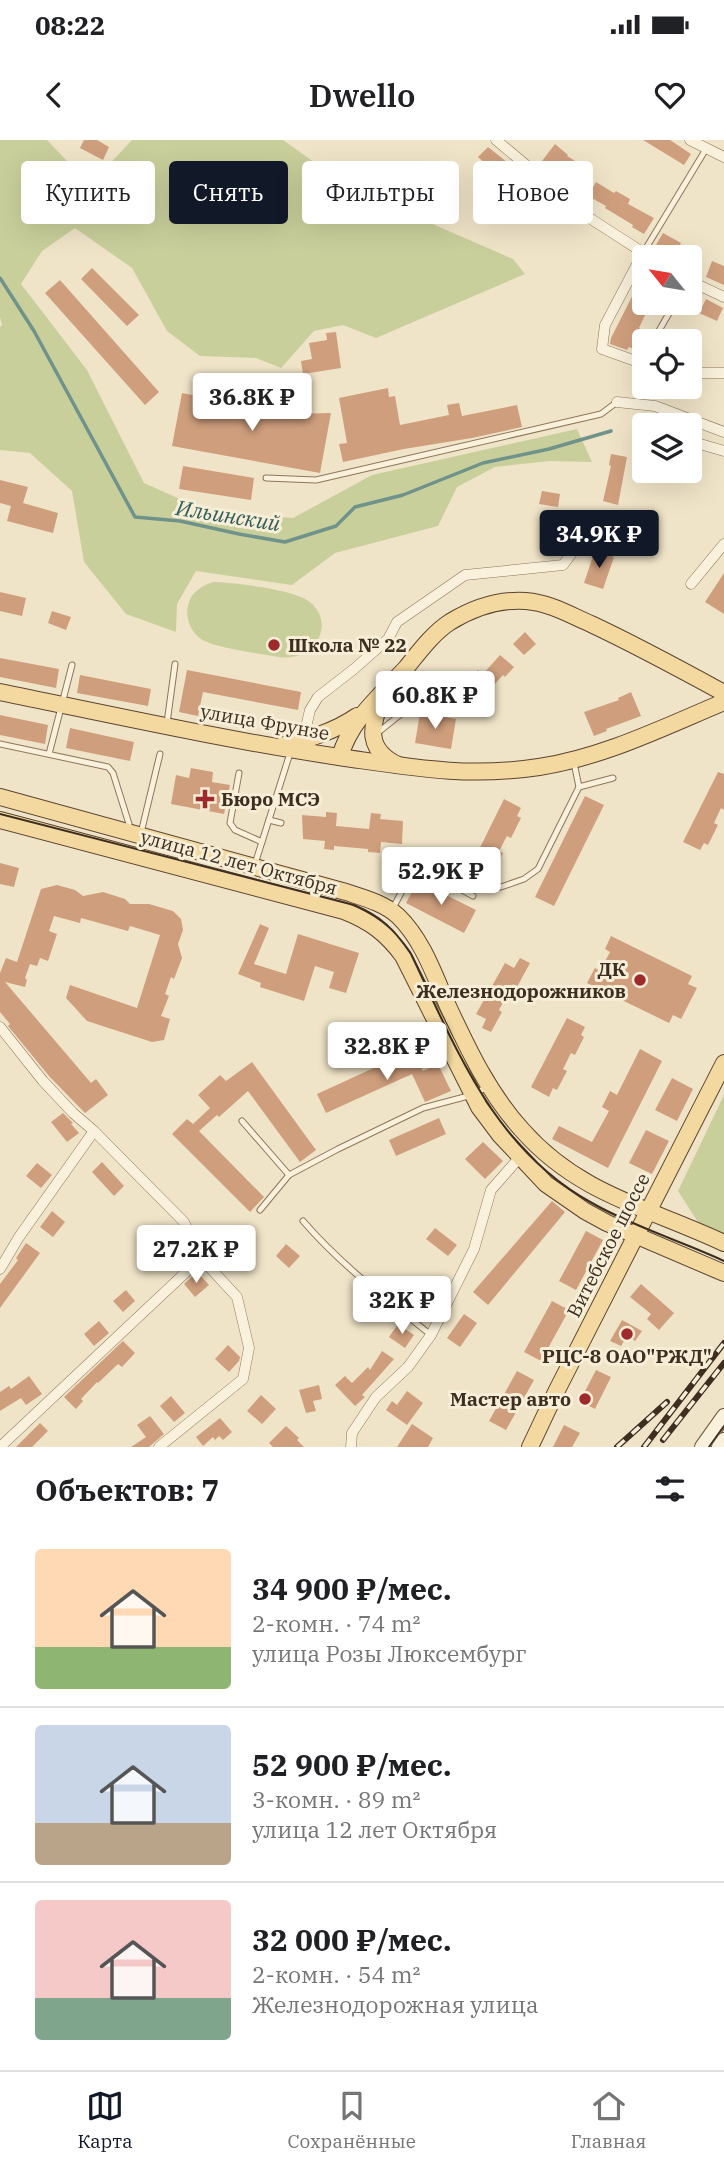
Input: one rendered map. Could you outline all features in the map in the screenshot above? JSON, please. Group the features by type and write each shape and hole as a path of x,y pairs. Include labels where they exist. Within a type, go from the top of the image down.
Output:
{"main road":[{"path":"340,757 344,743 366,711 447,624 468,612 491,604 518,601 547,605 640,648 724,693"},
{"path":"385,690 376,713 373,734 377,749 382,755 403,768"},
{"name":"улица Фрунзе","path":"0,692 167,726 403,768 473,773 540,767 573,760 611,749 724,702"},
{"path":"290,746 344,725 366,711"},
{"name":"улица 12 лет Октября","path":"0,797 346,892 391,911 410,930 422,950 464,1042 489,1086 523,1130 561,1167 600,1191 722,1242"},
{"name":"улица 12 лет Октября","path":"0,820 344,911 372,924 392,940 403,956 472,1095 500,1135 546,1184 586,1211 724,1273"},
{"name":"Витебское шоссе","path":"530,1447 724,1063"},
{"path":"719,1447 724,1416"},
{"path":"702,1447 720,1434"}],"street":[{"path":"496,140 590,219 632,246"},
{"path":"690,140 724,156"},
{"path":"632,279 605,325 602,349 632,358"},
{"path":"702,287 724,297"},
{"path":"702,375 724,373"},
{"path":"617,402 655,407 724,432"},
{"path":"702,445 724,451"},
{"path":"691,584 724,544"},
{"path":"290,746 318,697 387,639 397,622 431,598 465,575 563,565 577,546"},
{"path":"0,1027 50,1089 184,1222 201,1258 237,1297 249,1348 243,1379 159,1447"},
{"path":"0,1269 19,1237 94,1131"},
{"path":"351,1447 352,1433 376,1398 408,1367 430,1335 474,1249 491,1190 520,1157"},
{"path":"0,1447 201,1258"}],"lane":[{"path":"652,245 706,149"},
{"path":"266,478 316,480 601,414 617,402"},
{"path":"167,726 175,664"},
{"path":"49,754 72,665"},
{"path":"373,734 436,686"},
{"path":"0,744 108,767 113,773 133,834"},
{"path":"254,867 290,746"},
{"path":"133,834 160,754"},
{"path":"460,871 485,885 501,887 524,879 538,869 579,787 573,760"},
{"path":"239,774 230,823 235,830 262,842"},
{"path":"579,787 613,778"},
{"path":"270,820 281,823"},
{"path":"391,911 416,869 422,868 473,896"},
{"path":"260,1210 289,1175 423,1108 472,1095 489,1086"},
{"path":"242,1121 289,1175"},
{"path":"303,1221 350,1268 430,1335"}],"green space":[{"path":"0,140 47,140 67,161 21,161 21,224 155,224 155,161 112,161 132,140 283,140 313,161 302,161 302,224 432,224 513,259 525,274 376,338 343,325 314,331 281,368 256,358 200,356 167,331 132,268 75,228 42,251 21,284 87,370 144,483 207,511 293,518 372,475 577,429 592,462 550,461 495,467 457,487 438,526 335,553 292,585 196,571 177,604 176,632 126,614 84,562 72,491 30,453 0,450"},
{"path":"213,582 247,585 300,596 316,609 321,619 322,629 318,639 303,654 279,657 238,650 201,639 190,624 188,606 197,591"},
{"path":"724,1095 724,1242 703,1230 678,1191"}],"building":[{"path":"84,140 97,140 109,147 103,160 80,148"},
{"path":"643,140 670,140 691,154 684,165"},
{"path":"555,144 575,161 542,161"},
{"path":"488,147 506,161 482,161 478,157"},
{"path":"596,182 614,193 616,191 630,199 628,204 654,218 644,234 593,199"},
{"path":"663,233 681,243 680,245 656,245"},
{"path":"712,261 724,266 724,285 706,277"},
{"path":"92,268 139,315 127,326 81,279"},
{"path":"60,280 159,392 145,405 45,293"},
{"path":"632,297 632,315 645,315 640,329 632,329 632,348 629,347 627,350 610,344"},
{"path":"706,299 723,308 717,321 702,314"},
{"path":"336,332 341,368 303,374 301,361 312,359 309,343 327,340 326,333"},
{"path":"388,388 389,397 395,396 400,425 449,415 447,405 459,403 462,416 517,405 522,427 343,462 339,444 347,443 339,398"},
{"path":"182,393 288,414 331,413 320,473 172,446"},
{"path":"611,454 627,457 618,505 603,501"},
{"path":"183,466 254,478 251,500 179,489"},
{"path":"0,480 28,487 23,503 58,513 53,533 7,521 11,506 0,503"},
{"path":"542,491 560,494 558,507 539,504"},
{"path":"559,513 577,516 575,530 556,526"},
{"path":"595,550 614,557 603,589 584,583"},
{"path":"724,573 724,614 705,602"},
{"path":"0,592 26,598 22,616 0,611"},
{"path":"52,611 71,617 66,630 48,623"},
{"path":"525,632 536,644 524,655 513,644"},
{"path":"500,655 514,667 485,695 483,693 468,711 452,697 478,670 483,674"},
{"path":"0,658 59,669 56,688 0,677"},
{"path":"187,670 301,692 298,710 203,692 198,716 179,712"},
{"path":"80,675 151,689 148,706 77,693"},
{"path":"631,692 641,716 594,736 584,712 619,700 618,698"},
{"path":"420,713 456,719 451,749 415,743"},
{"path":"0,715 48,725 45,744 0,735"},
{"path":"70,728 134,742 130,761 66,748"},
{"path":"191,768 213,772 212,782 230,785 224,814 171,804 176,775 189,778"},
{"path":"718,772 724,774 724,810 721,808 714,823 718,825 708,845 704,843 700,850 683,842"},
{"path":"585,796 604,805 554,906 535,897"},
{"path":"504,799 521,808 517,816 521,818 511,838 507,836 499,851 503,853 493,873 489,871 486,878 469,870"},
{"path":"326,812 337,813 336,826 369,829 371,813 381,814 380,819 403,821 402,844 381,842 380,853 368,852 368,849 334,846 334,850 324,849 325,841 303,839 302,815 326,817"},
{"path":"0,863 19,868 14,887 0,884"},
{"path":"418,881 476,910 464,933 406,903"},
{"path":"57,885 75,890 83,896 103,892 125,899 130,904 149,904 173,911 181,919 183,930 178,944 182,958 174,979 171,977 165,994 169,996 161,1016 170,1019 164,1040 152,1042 87,1021 66,998 70,985 137,1008 160,935 130,926 128,931 81,918 80,923 54,916 49,931 57,934 48,961 40,958 37,966 30,964 25,987 5,982 91,1083 96,1079 108,1095 85,1113 49,1076 8,1026 10,1024 0,1012 0,973 6,958 17,962 41,889"},
{"path":"260,924 269,928 254,964 286,974 298,934 359,953 346,993 329,988 334,972 315,966 304,1001 260,987 261,983 238,974"},
{"name":"ДК Железнодорожников","path":"611,936 692,976 688,984 697,988 681,1019 673,1015 669,1023 587,983 595,968 600,971 610,952 605,949"},
{"path":"520,958 530,963 517,987 513,984 491,1032 482,1028 486,1019 476,1014 505,963 514,968"},
{"path":"567,1018 585,1027 581,1035 584,1037 575,1055 571,1053 563,1069 567,1071 557,1090 553,1088 549,1097 531,1087"},
{"path":"640,1049 662,1061 608,1168 552,1139 559,1126 592,1142 609,1111 602,1107 610,1091 617,1095"},
{"path":"413,1050 423,1071 438,1064 451,1091 425,1102 412,1074 326,1113 317,1094"},
{"path":"252,1062 316,1150 300,1162 248,1091 199,1131 264,1197 250,1212 172,1134 187,1119 193,1124 210,1108 198,1095 220,1075 226,1081"},
{"path":"672,1078 693,1089 677,1121 655,1110"},
{"path":"63,1113 79,1133 67,1142 51,1122"},
{"path":"439,1118 446,1134 396,1156 389,1140"},
{"path":"646,1130 669,1141 652,1174 629,1163"},
{"path":"483,1142 503,1161 485,1179 465,1159"},
{"path":"102,1162 124,1186 114,1196 92,1172"},
{"path":"37,1163 52,1175 41,1188 26,1176"},
{"path":"552,1201 565,1212 488,1305 473,1292"},
{"path":"52,1211 65,1222 53,1237 40,1227"},
{"path":"435,1228 457,1245 448,1256 426,1239"},
{"path":"586,1231 603,1240 576,1290 559,1281"},
{"path":"26,1243 40,1253 0,1308 0,1284 18,1260 16,1258"},
{"path":"286,1244 300,1256 289,1268 276,1256"},
{"path":"175,1247 185,1259 171,1270 161,1258"},
{"path":"197,1272 209,1285 195,1297 184,1284"},
{"path":"641,1284 674,1313 659,1330 647,1319 651,1314 630,1297"},
{"path":"425,1285 442,1296 433,1310 416,1298"},
{"path":"126,1290 135,1301 123,1312 113,1301"},
{"path":"552,1301 569,1310 541,1361 524,1352"},
{"path":"464,1314 477,1323 460,1347 447,1338"},
{"name":"РЦС-8 ОАО\"РЖД\"","path":"622,1320 642,1331 635,1341 627,1336 621,1346 610,1341"},
{"path":"99,1321 109,1333 94,1346 84,1334"},
{"path":"398,1324 414,1335 405,1348 389,1337"},
{"path":"123,1341 135,1353 122,1367 118,1364 97,1382 81,1399 83,1401 76,1409 64,1397"},
{"path":"228,1345 240,1357 229,1372 215,1359"},
{"path":"382,1351 394,1359 355,1406 335,1385 345,1376 352,1383 368,1367 370,1370"},
{"path":"596,1370 611,1377 595,1409 580,1401"},
{"path":"517,1371 534,1380 506,1430 489,1421"},
{"path":"29,1376 42,1394 26,1405 21,1398 0,1411 0,1392 9,1386 11,1389"},
{"path":"319,1385 322,1399 313,1401 316,1411 306,1413 299,1390"},
{"path":"407,1391 423,1403 407,1425 386,1410 392,1401 397,1405"},
{"path":"261,1395 276,1409 262,1424 247,1411"},
{"path":"171,1396 185,1413 174,1422 160,1406"},
{"path":"150,1416 164,1434 149,1447 131,1447 146,1437 137,1425"},
{"path":"220,1418 232,1432 223,1440 219,1436 215,1440 213,1437 203,1446 196,1437"},
{"path":"40,1423 48,1431 32,1447 16,1447"},
{"path":"412,1424 433,1438 428,1447 397,1447"},
{"path":"564,1425 580,1433 572,1447 553,1447"},
{"path":"286,1426 304,1447 273,1447 269,1443"}],"waterway":[{"name":"Ильинский","path":"0,278 34,331 135,517 180,521 285,542 336,526 355,507 403,495 483,463 549,449 611,431"}],"tram line":[{"path":"0,814 354,905 372,914 399,937 411,954 445,1026 482,1094 504,1126 529,1155 558,1181 592,1203 724,1261"},
{"path":"709,1447 724,1426"}],"railway":[{"path":"644,1447 724,1343"},
{"path":"663,1440 724,1363"},
{"path":"617,1447 667,1402"}],"place":[{"name":"Школа № 22","path":"274,645"},
{"name":"Бюро МСЭ","path":"205,799"},
{"name":"ДК Железнодорожников","path":"640,980"},
{"name":"РЦС-8 ОАО\"РЖД\"","path":"627,1334"},
{"name":"Мастер авто","path":"585,1399"}]}
